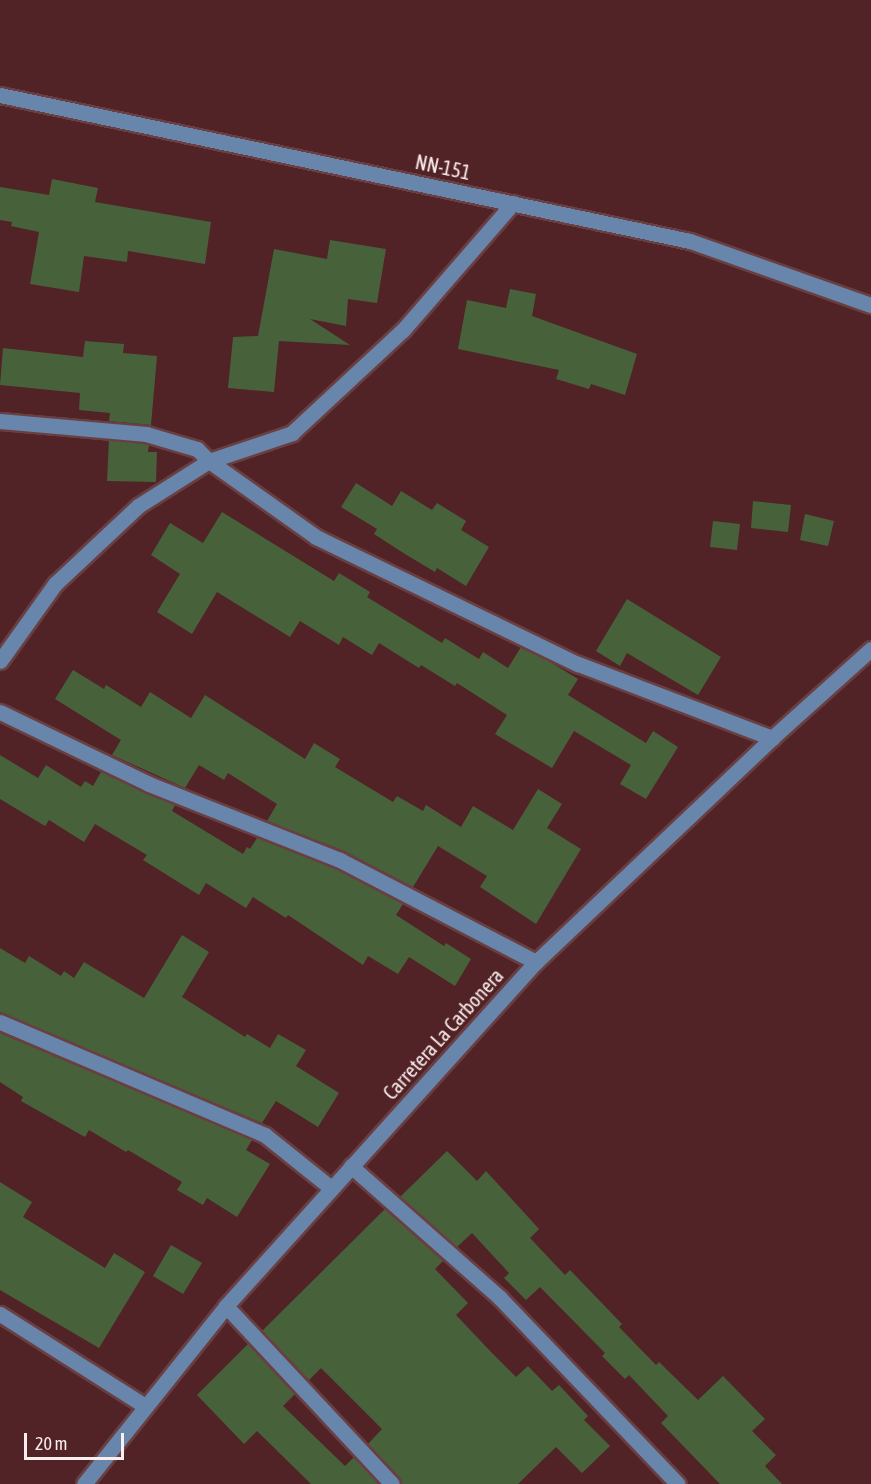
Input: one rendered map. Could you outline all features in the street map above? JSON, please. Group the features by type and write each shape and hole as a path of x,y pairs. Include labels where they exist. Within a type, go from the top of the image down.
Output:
{"street":[{"name":"NN-151","path":"0,95 690,241 871,305"},
{"path":"0,661 55,584 138,506 209,461 292,433 403,330 513,203"},
{"path":"0,421 146,434 197,449 209,461 316,537 578,664 772,738"},
{"name":"Carretera La Carbonera","path":"84,1484 226,1306 536,962 772,738 871,649"},
{"path":"0,712 149,784 340,860 536,962"},
{"path":"0,1022 265,1135 331,1188"},
{"path":"351,1166 500,1298 678,1484"},
{"path":"226,1306 392,1484"},
{"path":"0,1314 145,1406"}],"building":[{"path":"52,179 98,188 95,202 211,222 205,264 128,251 127,262 84,256 79,292 30,284 39,232 11,226 12,222 0,220 0,187 49,195"},
{"path":"330,240 386,249 377,303 348,299 346,326 310,319 350,345 279,341 274,392 228,388 233,337 258,336 274,249 327,259"},
{"path":"510,289 536,294 532,316 637,354 625,395 591,384 589,389 556,379 559,370 458,349 467,300 506,308"},
{"path":"85,341 124,344 123,353 157,356 151,425 109,421 110,413 79,410 80,393 0,385 3,348 83,357"},
{"path":"109,440 149,445 148,452 157,452 156,482 107,481"},
{"path":"356,483 392,506 401,491 432,510 437,503 466,521 461,530 489,547 466,586 437,568 435,572 405,554 374,534 377,529 341,507"},
{"path":"753,501 791,505 788,532 751,528"},
{"path":"222,512 334,581 339,573 370,592 367,597 442,643 445,638 479,659 483,652 508,668 521,647 542,657 578,679 568,695 646,743 653,731 678,747 646,799 620,784 631,765 574,731 552,768 495,734 507,715 457,683 455,686 421,665 419,668 379,643 372,655 343,637 339,645 300,621 290,637 217,592 192,634 157,612 180,574 151,555 170,523 203,543"},
{"path":"805,514 834,521 828,546 800,540"},
{"path":"713,521 740,524 737,550 710,547"},
{"path":"627,599 721,657 698,695 627,653 620,666 596,651"},
{"path":"73,670 104,689 106,685 141,707 150,692 191,718 205,695 305,759 314,743 340,759 335,767 393,802 397,796 423,811 426,805 461,827 473,806 513,830 538,789 562,804 547,828 581,849 536,924 480,887 487,876 438,846 413,887 344,851 267,821 277,804 228,773 224,780 199,765 185,788 112,755 121,740 55,699"},
{"path":"0,755 38,778 46,765 81,787 85,781 93,786 101,772 175,805 172,811 243,854 247,847 250,849 257,838 336,869 403,904 396,915 444,946 446,943 471,959 455,986 409,957 398,974 368,956 363,965 288,915 286,918 253,897 246,908 206,883 199,895 143,860 147,855 95,824 84,842 49,820 45,826 0,799"},
{"path":"182,935 209,952 182,997 245,1037 247,1034 270,1048 278,1034 306,1050 296,1066 339,1093 318,1127 276,1101 262,1123 0,1012 0,948 25,963 29,956 61,976 64,971 74,978 84,962 144,998"},
{"path":"0,1033 252,1140 246,1150 270,1164 237,1217 207,1198 203,1205 177,1190 182,1182 128,1150 126,1152 89,1130 85,1137 21,1101 23,1097 0,1082"},
{"path":"447,1151 477,1181 486,1171 539,1229 530,1238 565,1275 570,1270 622,1324 619,1327 656,1365 659,1362 698,1400 723,1376 765,1419 752,1431 776,1455 765,1466 782,1484 720,1484 661,1423 668,1416 629,1375 625,1379 602,1356 605,1353 540,1287 526,1300 504,1278 509,1273 472,1233 457,1247 400,1197"},
{"path":"0,1182 32,1202 23,1217 105,1268 114,1253 145,1272 99,1348 0,1290"},
{"path":"385,1209 443,1261 435,1269 468,1303 456,1315 492,1353 516,1377 528,1366 552,1391 559,1385 588,1416 584,1420 610,1446 582,1473 556,1447 518,1484 402,1484 399,1477 368,1444 382,1429 321,1368 309,1380 262,1331"},
{"path":"171,1245 202,1263 183,1294 153,1276"},
{"path":"248,1344 295,1394 283,1406 345,1466 354,1457 379,1484 311,1484 257,1431 244,1444 197,1395"}]}
